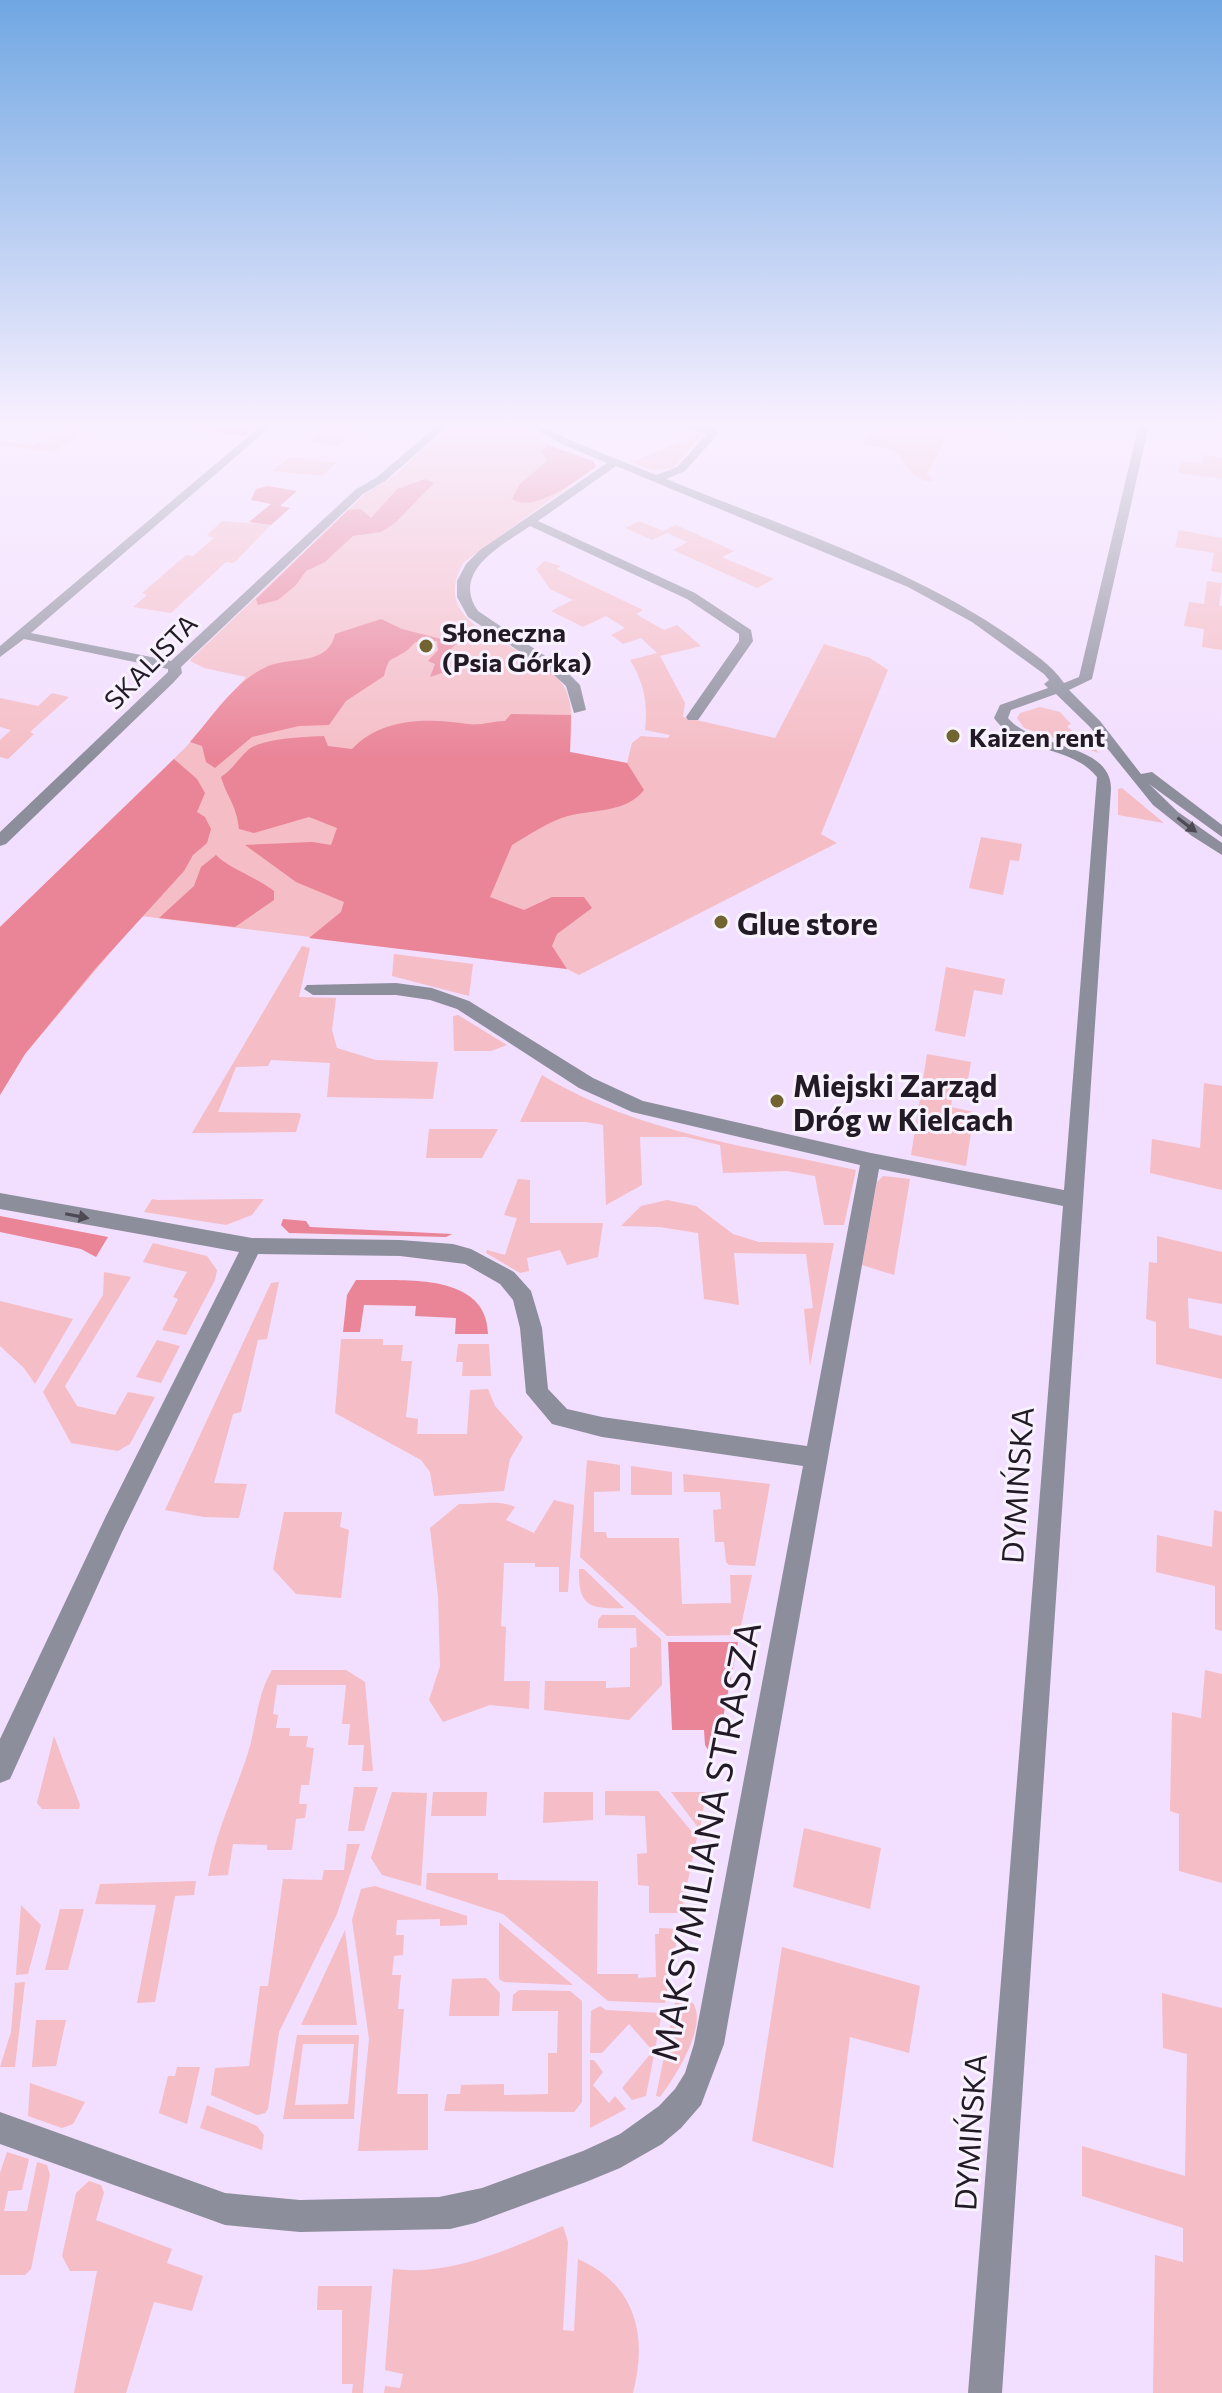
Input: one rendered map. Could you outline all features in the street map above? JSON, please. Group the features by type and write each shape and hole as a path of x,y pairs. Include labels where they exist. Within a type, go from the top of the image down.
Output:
{"street":[{"path":"0,653 138,536"},
{"name":"SKALISTA","path":"0,841 175,673 174,666 313,536"},
{"path":"510,536 470,566 463,578 462,598 481,621 568,680 575,690 579,710"},
{"path":"561,536 691,596 746,633 746,641 693,717"},
{"path":"794,536 912,584 977,619 1022,653 1037,673 1062,690 1157,801 1222,850"},
{"path":"1062,690 1086,676 1118,536"},
{"path":"22,635 174,666"},
{"name":"DYMIŃSKA","path":"985,2393 1104,777 1100,769 1085,759 1014,733 1001,718 1005,708 1013,704 1062,690"},
{"path":"1119,753 1222,832"},
{"path":"313,989 396,989 432,994 463,1005 586,1083 639,1107 871,1160 1074,1200"},
{"name":"MAKSYMILIANA STRASZA","path":"0,2128 225,2209 301,2218 462,2211 566,2173 636,2142 689,2097 709,2044 871,1160"},
{"path":"0,1201 252,1246 400,1248 453,1252 471,1257 507,1278 523,1297 531,1328 537,1393 560,1417 602,1427 816,1458"},
{"path":"0,1769 121,1510 252,1246"}],"shaded area":[{"path":"209,536 261,536 234,563 226,562 171,613 133,607 147,595 142,593 186,555 193,556 214,538"},
{"path":"321,536 501,536 464,562 455,586 458,605 469,620 487,634 530,657 563,685 571,709 570,752 627,763 632,743 641,736 668,738 670,735 645,730 644,694 630,660 657,653 641,638 623,644 611,635 625,628 606,616 583,627 551,611 573,600 550,589 536,569 544,561 561,566 557,569 643,610 636,614 664,630 677,625 701,646 660,656 685,703 683,717 775,738 824,644 870,658 888,670 821,834 837,843 579,975 567,969 141,916 25,1054 0,1095 0,927 185,748 246,677 204,668 190,661"},
{"path":"321,536 355,536 325,562 306,571 296,585 278,600 258,605 256,599"},
{"path":"642,536 661,536 652,540"},
{"path":"673,536 700,536 734,551 722,557 774,579 757,588 673,550 687,542"},
{"path":"1178,536 1222,538 1222,573 1211,571 1214,553 1175,547"},
{"path":"1207,581 1222,583 1219,606 1222,606 1222,650 1202,647 1204,629 1184,626 1189,602 1204,604"},
{"path":"381,619 402,629 457,643 447,653 442,673 430,677 435,664 428,661 438,650 437,641 416,642 389,662 384,676 346,701 329,725 299,726 252,737 215,768 206,762 202,746 190,742 225,700 254,673 275,664 316,656 331,644 335,634"},
{"path":"52,693 69,697 30,732 34,734 8,759 0,757 0,740 11,730 0,727 0,698 38,706"},
{"path":"1040,707 1060,712 1071,724 1067,726 1075,734 1080,733 1099,753 1024,728 1017,718 1020,713"},
{"path":"511,714 571,715 570,752 627,763 644,790 628,803 554,821 512,845 490,897 524,910 552,897 584,897 592,908 557,934 552,946 567,969 309,938 341,912 344,902 296,882 245,845 312,842 331,845 337,828 309,817 254,833 239,829 221,777 248,750 273,741 324,736 328,746 352,749 364,738 392,725 422,721 482,724 505,721"},
{"path":"174,759 197,779 205,793 197,812 205,817 211,829 207,843 193,855 184,871 95,969 25,1054 0,1095 0,927"},
{"path":"1122,788 1164,823 1118,815 1118,789"},
{"path":"981,837 1022,844 1019,861 1010,860 1003,895 969,888"},
{"path":"216,855 274,891 274,900 235,927 159,918 194,886 201,867"},
{"path":"302,946 310,948 299,997 336,998 332,1030 337,1048 376,1060 438,1062 433,1099 327,1097 330,1063 271,1060 268,1066 236,1067 218,1112 299,1113 296,1132 192,1133"},
{"path":"394,954 473,964 469,996 392,976"},
{"path":"946,967 1005,979 1002,995 974,990 965,1037 935,1031"},
{"path":"458,1015 507,1045 491,1051 454,1051 453,1016"},
{"path":"927,1054 971,1062 967,1085 954,1083 951,1107 974,1112 966,1166 911,1155"},
{"path":"542,1075 578,1095 654,1124 735,1145 856,1170 844,1225 824,1225 815,1176 787,1171 723,1173 720,1145 686,1137 640,1137 642,1185 606,1205 603,1125 520,1122"},
{"path":"1204,1083 1222,1086 1222,1190 1150,1173 1152,1139 1200,1148"},
{"path":"429,1129 498,1129 482,1158 426,1158"},
{"path":"883,1176 910,1179 894,1275 862,1265 877,1182"},
{"path":"518,1179 530,1180 530,1223 603,1223 598,1257 567,1265 560,1250 527,1258 529,1271 520,1273 486,1253 487,1250 505,1255 517,1218 504,1215"},
{"path":"152,1199 264,1199 252,1215 226,1225 144,1212"},
{"path":"667,1200 696,1206 733,1234 759,1242 834,1243 810,1366 804,1309 813,1308 806,1254 734,1253 739,1305 704,1299 698,1233 659,1227 621,1226 641,1206"},
{"path":"0,1216 108,1237 96,1257 81,1249 0,1232"},
{"path":"283,1219 306,1221 310,1227 452,1234 446,1237 289,1233 281,1225"},
{"path":"1157,1236 1222,1252 1222,1304 1188,1298 1189,1328 1222,1336 1222,1379 1156,1364 1156,1322 1146,1319 1149,1262 1157,1263"},
{"path":"153,1243 207,1256 217,1270 215,1280 186,1335 162,1330 178,1299 173,1297 187,1272 143,1262"},
{"path":"104,1272 131,1277 65,1386 77,1406 115,1415 128,1392 155,1397 130,1444 118,1451 71,1443 43,1392 103,1295"},
{"path":"356,1280 417,1281 458,1289 473,1299 484,1314 488,1334 455,1334 456,1318 415,1316 416,1306 364,1305 360,1332 343,1332 347,1295"},
{"path":"279,1282 267,1339 258,1340 241,1412 233,1414 214,1483 247,1484 239,1518 204,1517 165,1510 271,1283"},
{"path":"0,1301 73,1319 35,1384 24,1368 0,1346"},
{"path":"341,1339 383,1339 383,1345 403,1345 401,1361 412,1361 406,1417 418,1419 417,1434 467,1434 470,1390 488,1389 495,1406 523,1437 510,1459 504,1491 434,1496 430,1472 421,1460 335,1413"},
{"path":"157,1340 180,1346 161,1383 136,1377"},
{"path":"458,1344 489,1344 491,1376 462,1376 463,1362 456,1362"},
{"path":"587,1460 620,1465 620,1491 594,1492 594,1532 606,1532 607,1538 679,1538 682,1604 731,1603 730,1575 752,1575 739,1635 667,1636 580,1557"},
{"path":"631,1466 672,1472 672,1495 631,1495"},
{"path":"683,1474 770,1484 755,1566 729,1565 726,1562 724,1542 715,1542 713,1510 721,1509 720,1492 684,1492"},
{"path":"554,1500 574,1505 568,1592 559,1592 559,1567 504,1563 501,1626 506,1627 504,1681 530,1681 529,1709 490,1705 443,1722 429,1700 440,1666 438,1596 430,1528 459,1504 495,1503 515,1507 506,1520 534,1533"},
{"path":"1214,1510 1222,1512 1222,1631 1215,1629 1215,1586 1156,1572 1157,1535 1212,1547"},
{"path":"284,1512 342,1512 340,1527 349,1530 341,1598 296,1594 273,1569"},
{"path":"579,1569 584,1569 624,1608 602,1608 588,1603 581,1591"},
{"path":"602,1615 634,1615 661,1639 662,1685 629,1720 544,1710 545,1681 606,1681 606,1688 630,1687 630,1648 637,1647 636,1628 598,1628"},
{"path":"668,1642 738,1642 716,1753 710,1753 705,1745 704,1730 672,1730"},
{"path":"272,1670 346,1670 365,1682 373,1771 362,1771 364,1745 348,1745 350,1724 342,1724 346,1685 277,1685 273,1714 278,1715 276,1728 290,1728 289,1736 308,1736 306,1747 314,1748 309,1785 301,1785 299,1804 307,1804 305,1818 296,1819 292,1850 267,1850 267,1845 233,1844 228,1875 208,1876 220,1828 248,1753 260,1700"},
{"path":"1205,1670 1222,1674 1222,1883 1179,1871 1179,1814 1170,1811 1172,1712 1201,1718"},
{"path":"54,1736 79,1809 42,1809 37,1803"},
{"path":"354,1787 378,1787 364,1831 348,1831"},
{"path":"605,1791 658,1791 697,1838 681,1913 649,1913 649,1886 638,1885 637,1854 647,1853 645,1816 605,1815"},
{"path":"392,1792 427,1793 421,1886 382,1875 371,1858"},
{"path":"433,1792 487,1792 486,1816 431,1816"},
{"path":"544,1792 593,1792 593,1820 543,1823"},
{"path":"671,1792 706,1792 700,1830"},
{"path":"804,1828 881,1848 870,1909 793,1887"},
{"path":"347,1844 360,1844 337,1914 279,2032 268,2109 257,2115 211,2095 215,2068 249,2066 260,1986 268,1986 283,1879 322,1880 324,1870 344,1870"},
{"path":"427,1873 498,1873 498,1880 598,1881 597,1974 656,1977 655,1934 659,1934 659,1928 679,1929 665,2003 608,2001 503,1914 426,1889"},
{"path":"196,1881 194,1895 175,1896 155,2002 137,2003 156,1905 95,1904 100,1884"},
{"path":"375,1886 467,1916 467,1925 440,1926 440,1919 397,1920 396,1935 404,1935 403,1955 394,1956 392,1975 401,1975 398,2009 404,2009 397,2094 428,2094 428,2150 358,2151 369,2039 352,1920 361,1889"},
{"path":"21,1905 41,1925 28,1974 16,1975"},
{"path":"60,1909 84,1909 68,1970 45,1970"},
{"path":"499,1922 573,1985 504,1982 499,1979"},
{"path":"345,1930 357,2025 301,2025"},
{"path":"782,1947 920,1986 909,2053 850,2037 833,2168 752,2141"},
{"path":"486,1978 500,1993 499,2016 449,2016 452,1979"},
{"path":"25,1982 15,2067 0,2067 11,2032 15,1983"},
{"path":"519,1990 570,1991 582,2001 582,2102 574,2112 444,2111 447,2094 460,2094 461,2085 504,2084 504,2095 548,2094 548,2053 557,2053 558,2011 512,2011 513,1995"},
{"path":"1162,1993 1222,2008 1222,2393 1153,2393 1155,2255 1183,2262 1183,2228 1082,2196 1082,2146 1185,2176 1187,2054 1163,2048"},
{"path":"676,1998 693,2003 697,2013 696,2025 688,2051 660,2097 656,2096"},
{"path":"600,2006 606,2010 662,2013 646,2096 632,2100 622,2088 653,2051 629,2024 602,2053 590,2053 591,2011"},
{"path":"36,2020 66,2020 56,2066 32,2067"},
{"path":"297,2035 359,2035 354,2119 283,2119","holes":["303,2044 354,2044 348,2104 295,2105"]},
{"path":"590,2060 594,2060 603,2072 593,2085 609,2103 615,2096 626,2109 590,2128"},
{"path":"177,2067 200,2067 187,2124 159,2113 168,2076 175,2076"},
{"path":"30,2083 85,2102 73,2124 62,2128 28,2116"},
{"path":"207,2105 257,2126 264,2135 262,2150 200,2128"},
{"path":"7,2152 29,2159 22,2190 8,2191 4,2211 27,2211 37,2162 47,2165 50,2175 31,2269 25,2275 0,2275 0,2173"},
{"path":"89,2181 101,2185 104,2193 96,2220 172,2249 167,2263 203,2276 192,2311 154,2302 126,2393 74,2393 97,2271 70,2271 62,2256 76,2193"},
{"path":"563,2226 568,2242 563,2330 574,2331 578,2259 613,2283 633,2314 639,2351 633,2393 384,2393 385,2386 400,2388 403,2374 385,2370 393,2269 459,2265 501,2252"},
{"path":"318,2286 372,2286 363,2393 352,2393 353,2384 342,2384 342,2310 317,2310"}],"place":[{"name":"Słoneczna (Psia Górka)","path":"426,646"},
{"name":"Kaizen rent","path":"953,736"},
{"name":"Glue store","path":"721,922"},
{"name":"Miejski Zarząd Dróg w Kielcach","path":"777,1101"}]}
